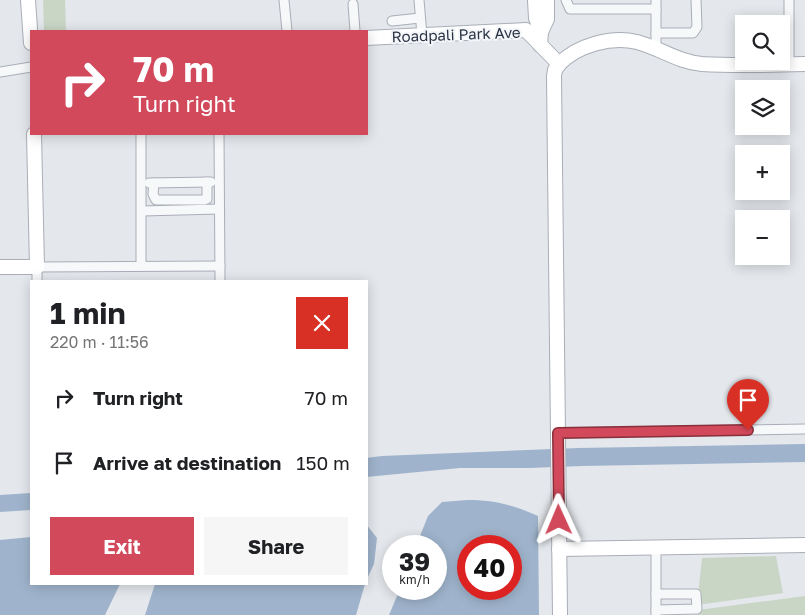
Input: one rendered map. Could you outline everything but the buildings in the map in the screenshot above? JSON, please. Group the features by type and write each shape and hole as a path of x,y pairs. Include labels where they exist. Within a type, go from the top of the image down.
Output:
{"street":[{"path":"28,0 30,30"},
{"path":"284,0 287,30"},
{"path":"418,0 422,35"},
{"path":"535,0 536,18 541,38"},
{"path":"541,38 547,18 547,0"},
{"path":"566,0 570,9 656,5 656,50"},
{"path":"656,33 692,33 697,28 696,0"},
{"path":"789,0 789,15"},
{"path":"353,4 355,30"},
{"path":"392,21 420,18"},
{"name":"Roadpali Park Ave","path":"368,38 526,30 541,38 559,64"},
{"path":"560,615 555,70 572,53 604,42 637,42 679,60 701,64 735,64"},
{"path":"790,65 805,64"},
{"path":"0,72 30,67"},
{"path":"34,135 37,274"},
{"path":"141,135 141,266"},
{"path":"219,135 220,280"},
{"path":"142,182 219,182"},
{"path":"154,182 153,194 156,200 207,199 207,182"},
{"path":"142,211 219,209"},
{"path":"0,267 37,274 141,266 220,266"},
{"path":"558,436 805,429"},
{"path":"559,549 805,545"},
{"path":"656,548 656,594 656,612 696,609 696,594 656,594"},
{"path":"667,610 668,594"}],"green space":[{"path":"43,0 65,0 66,30 44,30"},
{"path":"776,556 783,593 697,605 702,558"},
{"path":"805,596 805,615 698,615 698,610"}],"water":[{"path":"805,444 805,462 460,468 368,477 368,458 578,448"},
{"path":"30,493 30,510 0,512 0,495"},
{"path":"467,500 495,502 538,516 539,615 389,615 395,600 447,600 447,535 420,535 428,516 442,502"},
{"path":"368,527 377,538 374,564 368,577"},
{"path":"30,537 30,585 120,585 105,615 0,615 0,540"},
{"path":"155,585 365,585 356,615 145,615"}],"route":[{"path":"559,520 558,433 748,430"}]}
